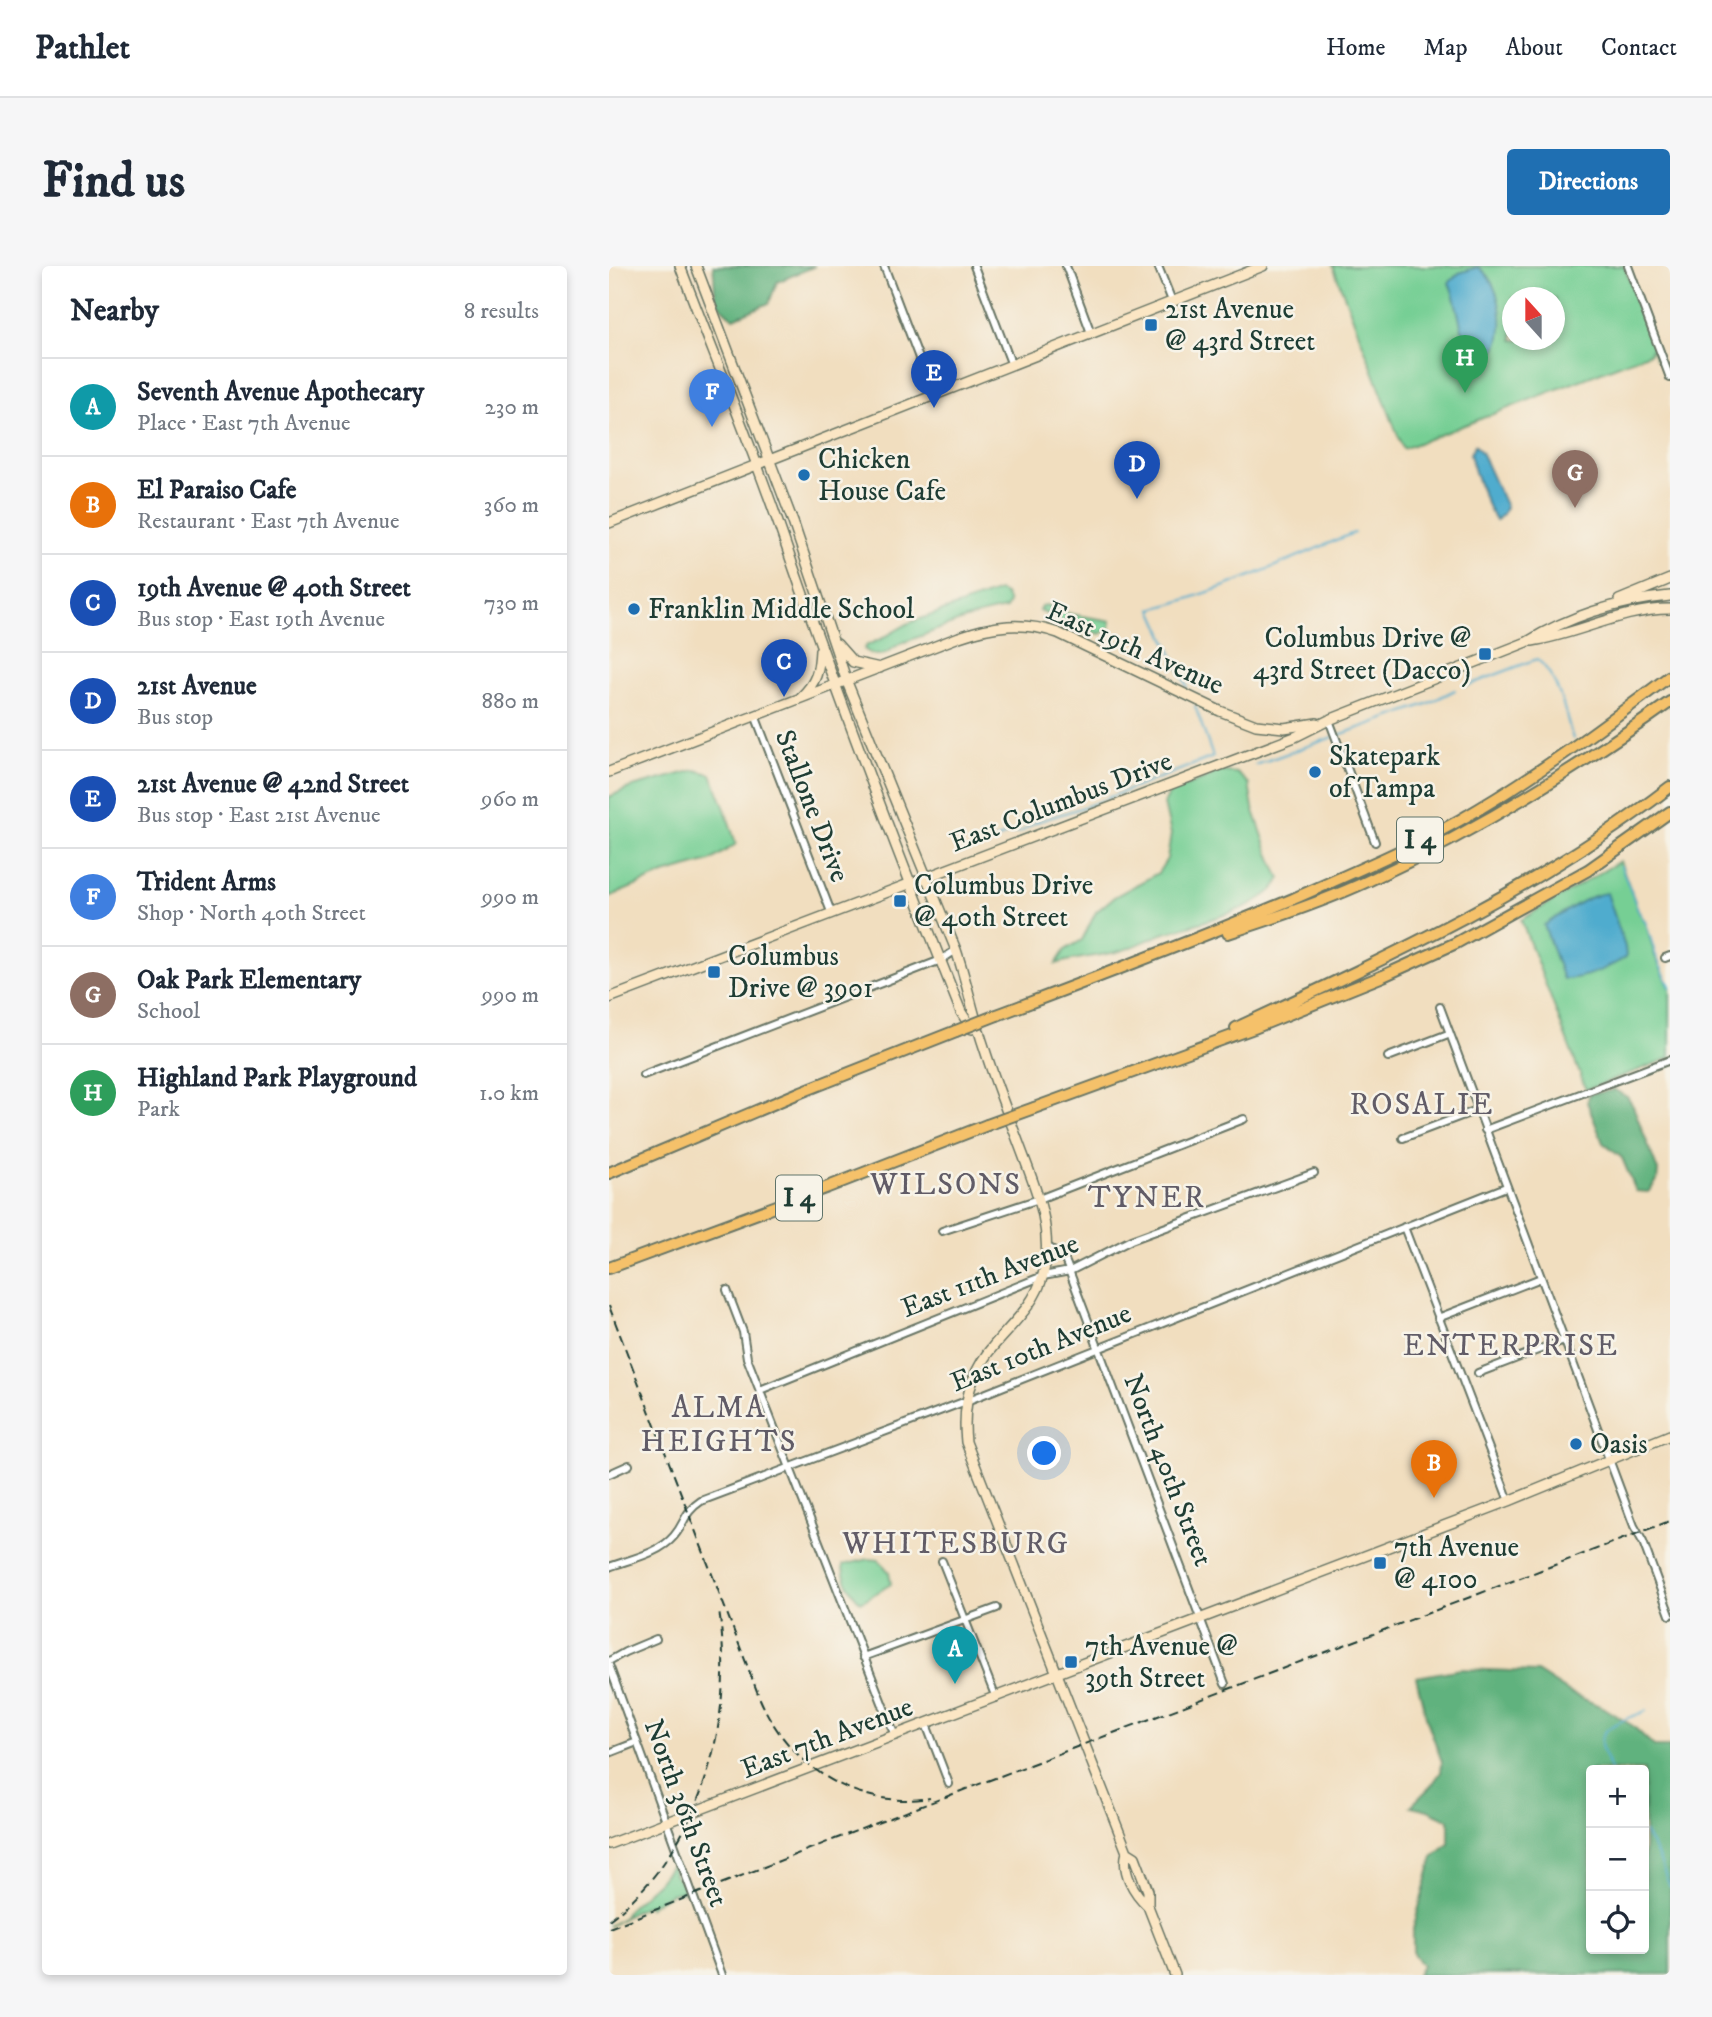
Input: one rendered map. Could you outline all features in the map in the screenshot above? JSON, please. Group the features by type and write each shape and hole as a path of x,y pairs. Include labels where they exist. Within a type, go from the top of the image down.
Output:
{"highway":[{"name":"I 4","path":"609,1173 801,1092 1145,960 1331,882 1459,820 1571,750 1670,676"},
{"path":"1145,960 1320,901 1392,869 1472,828 1553,781 1670,702"},
{"path":"1167,1059 1313,993 1470,916 1529,883 1588,845 1670,787"},
{"name":"I 4","path":"610,1267 1304,1008 1456,943 1588,870 1670,812"}],"main road":[{"path":"680,266 909,882 961,1012 983,1045"},
{"path":"696,266 793,522 847,682 956,950 968,984 983,1045 1039,1199 1048,1247 1043,1276 1034,1298 979,1364 966,1401 965,1434 1127,1852 1124,1863 1136,1895 1148,1906 1175,1975"},
{"path":"609,523 1257,267"},
{"path":"715,360 730,355"},
{"path":"1598,608 1670,579"},
{"name":"East Columbus Drive","path":"609,998 1295,737 1329,720 1527,642 1551,627 1598,608 1670,596"},
{"name":"East Columbus Drive","path":"1527,642 1552,638 1619,616 1670,609"},
{"name":"East 19th Avenue","path":"609,772 755,715 989,628 1004,625 1031,625 1058,633 1220,711 1266,727 1299,727 1329,720"},
{"path":"832,639 853,662 882,668"},
{"path":"799,699 809,690 818,675 820,645"},
{"path":"1264,748 1266,727"},
{"name":"East 7th Avenue","path":"609,1844 1509,1501 1670,1435"}],"street":[{"path":"884,266 933,395"},
{"path":"974,266 1011,363"},
{"path":"1066,266 1091,333"},
{"path":"1158,266 1172,301"},
{"path":"1628,266 1670,378"},
{"path":"1661,355 1670,352"},
{"name":"Stallone Drive","path":"755,715 831,912"},
{"path":"1329,720 1375,842"},
{"path":"643,1074 941,960 956,950"},
{"path":"1440,1007 1670,1615"},
{"path":"1388,1057 1448,1034"},
{"path":"1485,1130 1670,1060"},
{"path":"1403,1138 1477,1110"},
{"path":"942,1231 1039,1199 1244,1119"},
{"name":"East 11th Avenue","path":"759,1390 1043,1276 1070,1271 1131,1240 1314,1173"},
{"name":"East 10th Avenue","path":"609,1567 658,1550 668,1543 688,1511 701,1502 966,1401 1506,1187"},
{"path":"1403,1227 1509,1501"},
{"path":"1048,1247 1063,1256 1070,1271"},
{"name":"North 40th Street","path":"1070,1271 1225,1684"},
{"path":"1438,1318 1541,1278"},
{"path":"727,1290 743,1332 746,1354 759,1390 895,1736"},
{"path":"1478,1373 1564,1340"},
{"path":"609,1474 629,1465"},
{"path":"942,1561 996,1698"},
{"path":"863,1657 997,1608"},
{"path":"609,1663 625,1652 656,1639"},
{"name":"North 36th Street","path":"609,1663 722,1975"},
{"path":"926,1724 949,1784"},
{"path":"609,1753 637,1742"}],"green space":[{"path":"713,266 815,266 777,282 769,303 734,318 717,301"},
{"path":"1333,266 1624,266 1659,358 1656,359 1653,351 1650,350 1650,353 1403,449"},
{"path":"999,591 1005,594 1009,602 1006,609 953,624 899,644 883,654 872,654 864,649 909,623"},
{"path":"1048,605 1068,613 1111,621 1110,628 1100,634 1061,621 1039,610 1041,606"},
{"path":"695,770 711,774 736,844 710,861 664,874 609,897 609,797 629,788"},
{"path":"1218,771 1237,773 1249,784 1253,808 1280,879 1273,889 1247,906 1126,949 1056,964 1065,950 1082,940 1096,912 1114,897 1158,873 1167,859 1171,834 1164,804 1170,792 1205,779"},
{"path":"1620,861 1639,912 1646,923 1655,956 1670,987 1670,1058 1586,1090 1521,920"},
{"path":"1615,1090 1627,1097 1633,1106 1658,1171 1657,1181 1648,1192 1636,1191 1622,1158 1603,1143 1587,1102 1589,1094"},
{"path":"869,1559 879,1560 889,1572 891,1584 861,1602 848,1585 843,1565"},
{"path":"1461,1669 1537,1672 1570,1693 1602,1707 1633,1726 1655,1747 1670,1747 1670,1974 1417,1975 1422,1966 1413,1953 1413,1929 1433,1857 1449,1844 1449,1820 1428,1810 1411,1806 1441,1772 1442,1762 1416,1677"},
{"path":"673,1863 674,1874 681,1881 685,1892 665,1896 649,1908 648,1905 643,1907 609,1926 624,1917 627,1910 658,1882"}],"water":[{"path":"1478,267 1489,278 1501,311 1499,343 1493,352 1485,356 1474,350 1465,336 1449,283 1459,273"},
{"path":"1475,445 1481,452 1506,507 1496,521 1472,463 1470,454"},
{"path":"1607,893 1626,957 1596,972 1563,979 1544,925 1583,901"}],"waterway":[{"path":"1187,687 1152,609 1229,585 1354,533"},
{"path":"1466,686 1537,659 1556,685 1573,739"},
{"path":"1339,735 1427,704 1455,690"},
{"path":"964,851 988,844 1007,834 1021,832 1036,822 1087,806 1213,757 1195,706"},
{"path":"1255,765 1333,737"},
{"path":"1621,866 1670,987"},
{"path":"1609,1765 1601,1743 1606,1731 1618,1722 1646,1711"},
{"path":"1649,1840 1670,1887"}],"railway":[{"path":"609,1306 760,1699 773,1723 788,1744 807,1763 851,1790 876,1797 903,1800 930,1798"},
{"path":"609,1928 835,1839 1670,1521"},
{"path":"609,1920 641,1891 667,1858 689,1820 705,1780 716,1739 722,1696 723,1653 719,1611"}],"place":[{"name":"21st Avenue @ 43rd Street","path":"1151,325"},
{"name":"Highland Park Playground","path":"1465,393"},
{"name":"21st Avenue @ 42nd Street","path":"934,408"},
{"name":"Trident Arms","path":"712,427"},
{"name":"Chicken House Cafe","path":"804,475"},
{"name":"21st Avenue","path":"1137,499"},
{"name":"Oak Park Elementary","path":"1575,508"},
{"name":"Franklin Middle School","path":"634,609"},
{"name":"Columbus Drive @ 43rd Street (Dacco)","path":"1485,654"},
{"name":"19th Avenue @ 40th Street","path":"784,697"},
{"name":"Skatepark of Tampa","path":"1315,772"},
{"name":"Columbus Drive @ 40th Street","path":"900,901"},
{"name":"Columbus Drive @ 3901","path":"714,972"},
{"name":"Oasis","path":"1576,1444"},
{"name":"El Paraiso Cafe","path":"1434,1498"},
{"name":"7th Avenue @ 4100","path":"1380,1563"},
{"name":"7th Avenue @ 39th Street","path":"1071,1662"},
{"name":"Seventh Avenue Apothecary","path":"955,1684"}],"district":[{"name":"ROSALIE","path":"1422,1105"},
{"name":"WILSONS","path":"946,1185"},
{"name":"TYNER","path":"1147,1198"},
{"name":"ENTERPRISE","path":"1511,1346"},
{"name":"ALMA HEIGHTS","path":"719,1425"},
{"name":"WHITESBURG","path":"956,1544"}]}
